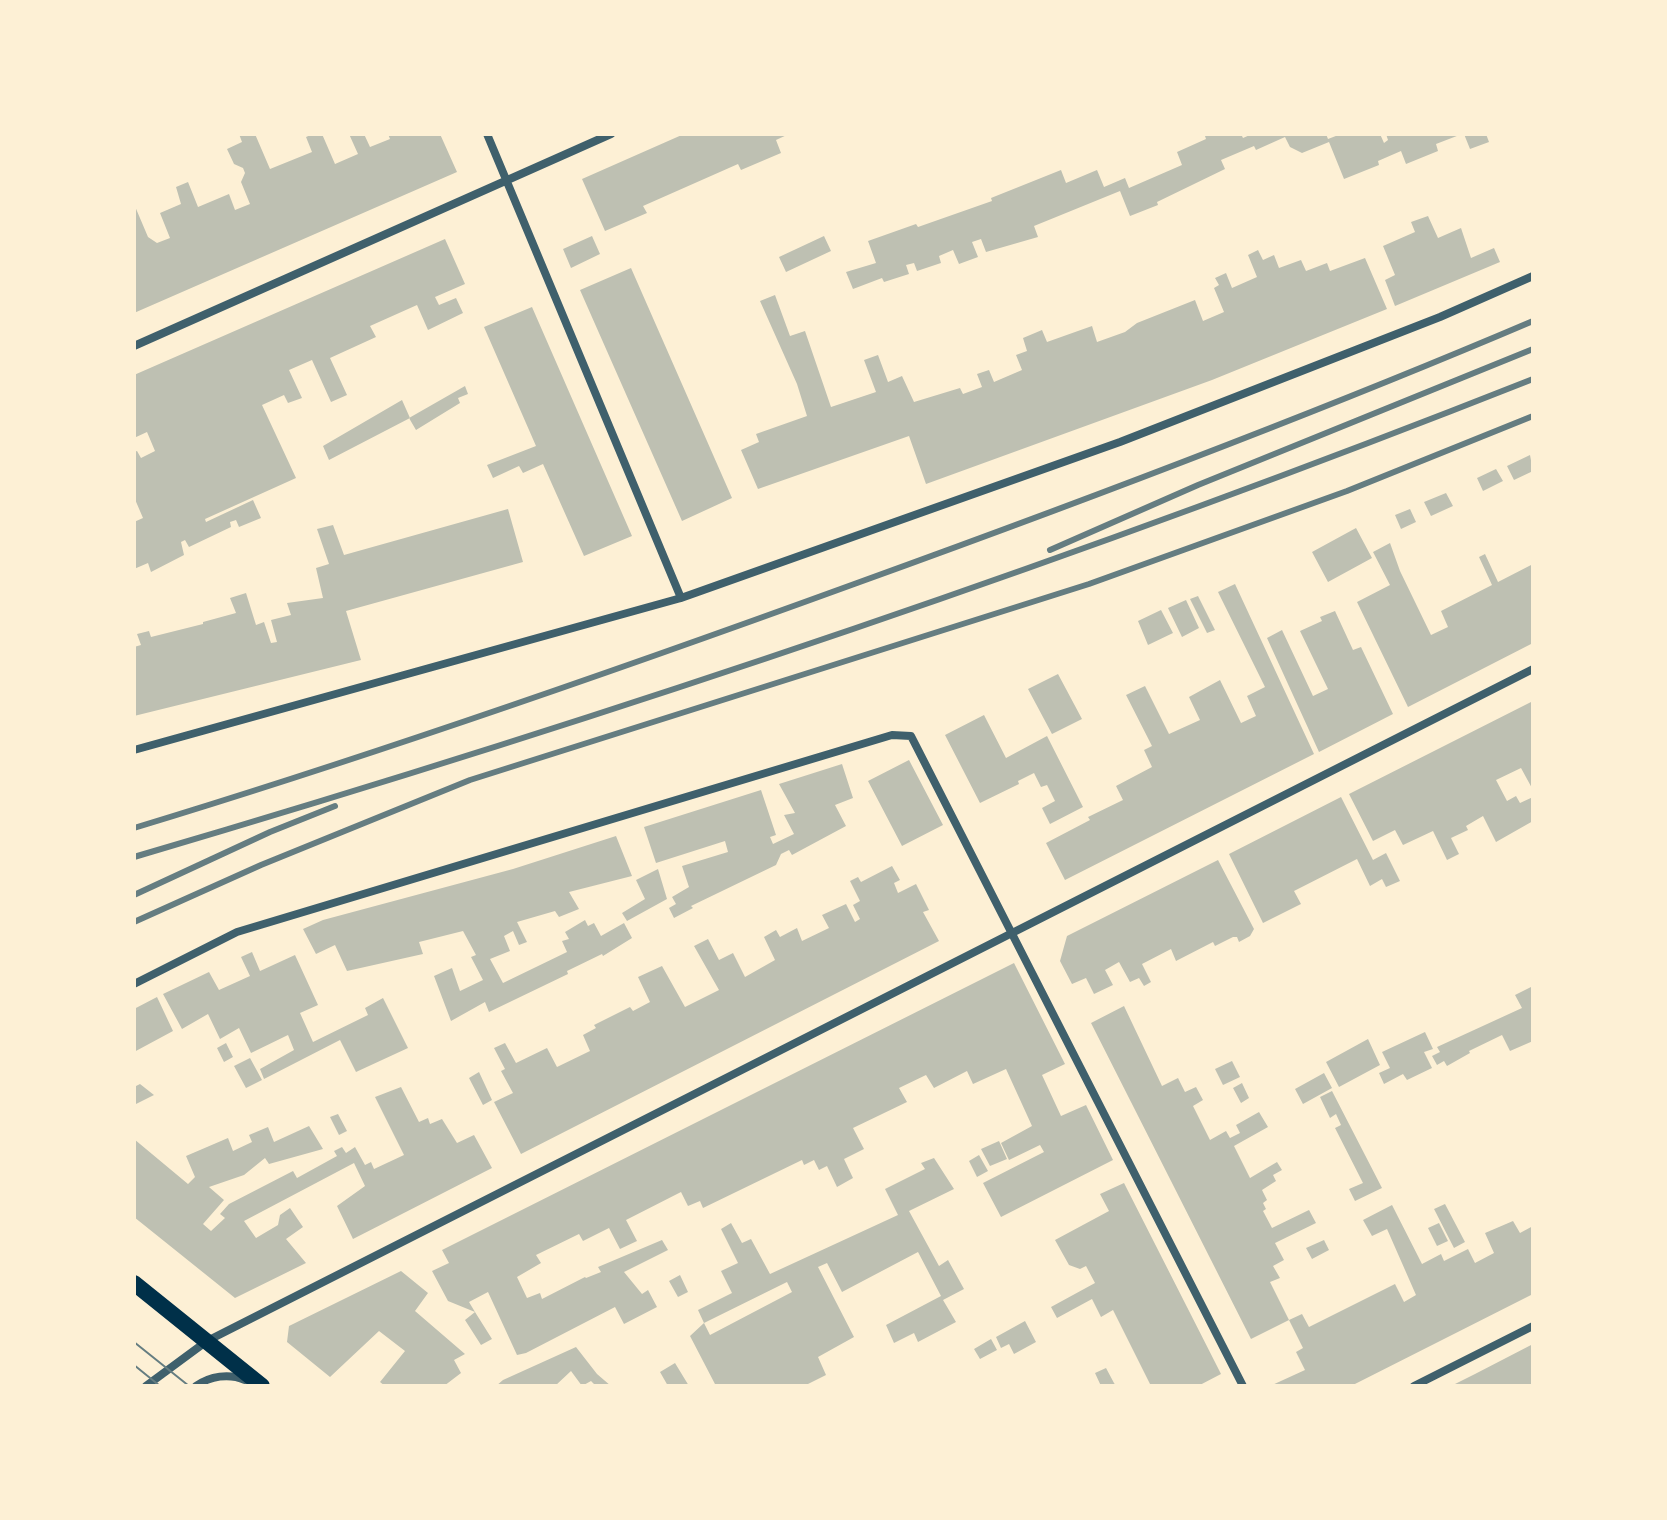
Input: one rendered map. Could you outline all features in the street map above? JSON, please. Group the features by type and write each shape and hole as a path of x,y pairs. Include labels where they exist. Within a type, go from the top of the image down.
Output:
{"main road":[{"path":"134,1283 260,1386"}],"street":[{"path":"487,134 681,598"},
{"path":"134,346 611,134"},
{"path":"134,750 681,598 1120,442 1440,317 1533,276"},
{"path":"146,1386 207,1341 1533,669"},
{"path":"134,984 237,932 892,735 911,736 1243,1386"},
{"path":"1414,1386 1533,1326"},
{"path":"196,1386 213,1377 225,1376 238,1377 260,1386"}],"building":[{"path":"239,134 255,134 270,169 312,152 306,137 313,134 322,134 335,164 358,154 349,134 364,134 370,147 390,139 388,134 440,134 457,172 134,313 134,204 148,237 157,243 170,238 160,213 181,204 176,187 188,182 198,207 229,194 235,210 250,204 241,182 245,173 243,168 234,164 227,149 242,142"},
{"path":"684,134 789,134 776,140 781,153 741,170 738,164 643,206 647,213 605,231 582,179"},
{"path":"1241,134 1243,138 1252,134 1326,134 1328,139 1341,134 1380,134 1384,143 1388,140 1386,134 1462,134 1436,144 1438,151 1406,164 1401,151 1378,161 1379,165 1344,179 1329,142 1302,153 1290,147 1285,137 1256,150 1254,146 1221,160 1225,169 1157,202 1158,205 1130,216 1120,191 1034,226 1038,237 986,252 981,239 972,242 978,257 959,264 953,250 939,256 941,263 917,271 914,263 906,265 909,274 884,282 882,278 853,289 846,272 876,263 868,241 992,201 991,198 1061,170 1066,183 1097,170 1104,187 1125,178 1129,188 1182,165 1177,152 1206,139 1205,136"},
{"path":"1464,134 1486,134 1489,142 1470,149"},
{"path":"1428,216 1438,238 1461,228 1471,258 1494,248 1500,262 1395,306 1385,280 1395,275 1383,246 1415,232 1411,222"},
{"path":"592,236 600,254 571,268 563,249"},
{"path":"824,236 831,251 786,272 779,257"},
{"path":"445,239 465,284 435,297 439,305 456,298 463,313 428,330 417,305 370,326 376,337 330,358 347,395 331,402 312,360 289,370 302,398 288,403 284,395 262,405 296,478 205,519 206,522 253,500 261,518 239,527 236,520 230,522 231,527 189,547 185,540 181,542 184,555 151,572 148,563 134,569 134,522 143,518 134,497 134,452 137,451 141,458 155,451 147,432 134,438 134,375"},
{"path":"1258,250 1263,260 1274,255 1279,268 1301,260 1306,271 1327,263 1330,271 1365,258 1387,309 1212,380 926,484 909,436 758,489 741,450 759,442 756,434 807,416 797,384 760,301 775,295 790,336 805,331 831,407 876,392 864,360 878,355 888,382 902,376 914,402 960,388 963,394 982,387 977,374 989,370 994,382 1022,370 1016,355 1027,351 1023,338 1042,330 1047,342 1092,326 1097,342 1195,300 1203,321 1224,312 1214,288 1219,285 1215,278 1226,273 1232,288 1257,277 1248,255"},
{"path":"631,268 732,498 682,521 580,290"},
{"path":"532,307 632,536 584,556 543,464 523,473 519,466 493,478 487,465 536,446 484,327"},
{"path":"465,386 468,394 458,398 460,403 416,430 409,418"},
{"path":"402,400 410,418 329,460 323,446"},
{"path":"1530,455 1533,471 1514,480 1507,466"},
{"path":"1496,469 1503,481 1483,491 1477,478"},
{"path":"1446,493 1453,506 1431,516 1424,502"},
{"path":"508,509 523,562 346,611 361,660 134,716 134,647 141,645 137,634 149,631 151,637 236,613 230,598 246,593 256,625 264,622 271,643 277,642 271,620 291,615 287,603 323,598 316,568 329,564 317,529 333,525 344,555"},
{"path":"1410,509 1416,522 1401,529 1395,515"},
{"path":"1356,528 1372,558 1328,582 1312,552"},
{"path":"1390,543 1431,635 1448,627 1441,611 1492,585 1479,557 1485,554 1498,582 1533,564 1533,643 1408,707 1357,602 1390,585 1373,552"},
{"path":"1235,584 1314,754 1065,880 1046,843 1123,800 1116,786 1152,767 1144,750 1152,746 1126,695 1145,686 1169,734 1200,720 1189,697 1220,680 1241,723 1256,716 1247,696 1265,687 1218,592"},
{"path":"1198,596 1215,630 1207,633 1190,599"},
{"path":"1186,600 1199,628 1182,637 1168,608"},
{"path":"1161,610 1173,633 1148,645 1138,621"},
{"path":"1335,611 1353,650 1361,647 1393,714 1319,752 1267,638 1282,630 1313,696 1328,689 1300,631"},
{"path":"1058,674 1082,719 1052,734 1028,689"},
{"path":"1533,701 1533,790 1521,768 1496,780 1507,801 1516,796 1520,803 1533,797 1533,821 1496,842 1483,816 1466,826 1468,830 1451,838 1459,854 1447,860 1433,831 1403,845 1395,830 1373,841 1349,794"},
{"path":"984,715 1006,758 1047,736 1083,807 1050,824 1042,808 1055,801 1047,785 1041,787 1034,773 980,803 945,735"},
{"path":"909,760 943,825 902,846 868,781"},
{"path":"842,764 853,798 835,805 846,826 792,855 789,850 781,854 776,865 691,906 693,908 674,918 669,908 676,904 672,897 689,887 682,866 728,852 725,841 656,863 644,827 761,790 776,835 770,837 773,844 794,834 784,815 795,813 779,784"},
{"path":"1341,797 1373,860 1386,853 1400,881 1386,887 1382,879 1370,886 1357,859 1294,891 1301,904 1263,923 1229,854"},
{"path":"616,836 632,876 569,892 579,909 559,917 555,911 517,922 527,942 519,945 513,931 504,936 510,951 490,959 503,983 567,952 562,941 569,939 565,932 585,920 588,926 594,923 601,936 624,923 632,938 603,956 567,971 568,974 489,1012 485,1002 451,1021 434,976 452,968 460,991 483,980 471,957 476,955 463,931 419,942 423,954 347,971 335,945 316,954 303,929 323,920 513,869"},
{"path":"1218,860 1254,929 1250,936 1239,942 1237,937 1233,937 1215,946 1213,942 1176,961 1171,949 1142,964 1151,982 1144,986 1139,978 1130,982 1119,962 1105,970 1113,985 1094,994 1086,978 1072,984 1060,961 1067,936"},
{"path":"892,866 900,880 894,883 898,893 916,884 929,910 923,912 939,941 521,1154 494,1102 513,1093 501,1071 505,1069 494,1048 505,1043 516,1063 547,1048 557,1067 590,1051 583,1035 596,1028 594,1025 630,1007 633,1011 650,1002 638,977 662,966 685,1007 719,990 694,946 708,939 719,960 733,953 745,977 775,960 764,937 776,930 780,937 797,928 802,941 829,928 822,915 846,904 855,922 860,919 853,905 860,901 850,881 858,877 861,882"},
{"path":"658,869 667,899 627,921 622,913 645,899 636,880"},
{"path":"252,952 260,971 295,955 318,1005 300,1013 313,1042 368,1015 365,1008 383,998 408,1048 356,1072 340,1040 264,1079 260,1069 294,1050 288,1035 251,1053 239,1028 220,1039 208,1014 182,1029 163,994 209,972 219,990 250,976 241,957"},
{"path":"1014,963 1065,1064 1042,1075 1061,1116 1086,1105 1113,1160 1001,1217 983,1183 1044,1152 1040,1145 1009,1160 1001,1143 1032,1126 1006,1069 973,1084 967,1071 934,1088 926,1075 899,1088 907,1102 853,1128 864,1149 844,1159 853,1178 837,1187 827,1166 819,1170 814,1160 804,1165 802,1160 703,1208 700,1201 688,1206 681,1192 626,1220 637,1241 620,1249 609,1228 583,1241 579,1234 536,1255 541,1263 517,1277 527,1298 540,1293 542,1299 601,1272 598,1267 662,1240 668,1250 624,1272 642,1294 648,1290 657,1307 624,1324 615,1307 517,1355 488,1292 469,1302 475,1312 448,1301 432,1271 449,1263 442,1250"},
{"path":"1533,986 1533,1041 1510,1051 1502,1035 1447,1066 1444,1061 1437,1065 1432,1056 1440,1052 1437,1047 1522,1008 1515,995"},
{"path":"157,997 173,1031 134,1052 134,1009"},
{"path":"1124,1006 1162,1086 1178,1078 1185,1092 1196,1087 1203,1100 1193,1106 1210,1140 1226,1131 1230,1138 1240,1133 1236,1125 1259,1112 1268,1127 1234,1146 1250,1178 1277,1162 1282,1170 1273,1175 1276,1181 1262,1190 1267,1200 1263,1203 1266,1209 1263,1211 1272,1228 1309,1210 1316,1223 1275,1243 1284,1260 1273,1266 1280,1278 1270,1282 1289,1320 1251,1339 1091,1023"},
{"path":"1425,1032 1433,1049 1424,1052 1432,1068 1407,1080 1403,1074 1384,1084 1379,1073 1390,1068 1382,1052"},
{"path":"1368,1039 1380,1065 1339,1087 1326,1062"},
{"path":"226,1043 233,1057 224,1062 217,1048"},
{"path":"250,1058 262,1080 246,1088 234,1066"},
{"path":"1232,1061 1240,1077 1223,1085 1215,1069"},
{"path":"479,1072 492,1100 483,1105 469,1078"},
{"path":"1324,1073 1332,1088 1303,1104 1295,1089"},
{"path":"1242,1083 1249,1098 1241,1103 1233,1088"},
{"path":"140,1084 154,1095 136,1104 134,1087"},
{"path":"401,1087 419,1122 428,1118 430,1124 442,1119 457,1143 474,1135 492,1168 353,1239 337,1206 365,1186 354,1163 244,1221 256,1238 278,1225 280,1215 290,1208 303,1227 286,1239 306,1263 235,1298 134,1217 134,1139 188,1184 195,1177 186,1156 228,1138 233,1151 252,1142 249,1135 268,1127 274,1142 309,1126 323,1149 269,1164 265,1158 244,1175 209,1187 224,1200 203,1224 211,1231 225,1218 220,1214 229,1204 293,1171 297,1178 337,1156 334,1151 342,1147 346,1153 355,1147 365,1165 371,1162 374,1169 404,1155 375,1097"},
{"path":"1332,1091 1382,1188 1355,1201 1349,1189 1363,1183 1335,1128 1341,1125 1336,1114 1330,1118 1320,1097"},
{"path":"338,1114 347,1131 339,1135 330,1117"},
{"path":"999,1141 1007,1159 990,1166 981,1149"},
{"path":"979,1155 988,1171 977,1177 969,1161"},
{"path":"934,1158 954,1189 909,1211 939,1266 948,1260 964,1289 943,1300 956,1322 918,1342 914,1333 894,1343 886,1325 941,1296 918,1252 842,1292 827,1263 818,1267 854,1337 818,1357 826,1375 804,1386 716,1386 690,1336 704,1323 698,1310 732,1293 721,1271 738,1263 721,1229 731,1223 742,1243 751,1239 770,1274 898,1215 885,1189 925,1169 921,1163","holes":["787,1282 792,1292 710,1335 704,1323"]},
{"path":"1124,1183 1221,1374 1198,1386 1151,1386 1113,1310 1101,1317 1092,1299 1057,1318 1051,1307 1095,1283 1086,1266 1080,1269 1069,1265 1055,1240 1109,1211 1100,1194"},
{"path":"1445,1204 1465,1242 1454,1248 1434,1209"},
{"path":"1392,1205 1422,1264 1441,1254 1444,1261 1468,1249 1475,1263 1494,1253 1485,1233 1513,1221 1520,1233 1533,1226 1533,1294 1351,1386 1270,1386 1305,1370 1296,1352 1303,1348 1289,1320 1302,1314 1309,1327 1395,1284 1404,1302 1416,1295 1387,1229 1372,1236 1363,1220"},
{"path":"1439,1223 1448,1241 1437,1246 1428,1228"},
{"path":"1324,1240 1329,1250 1312,1259 1306,1248"},
{"path":"401,1271 428,1293 415,1311 465,1354 454,1360 461,1373 444,1386 385,1386 380,1382 405,1351 379,1331 330,1377 287,1342 289,1326"},
{"path":"680,1275 688,1292 678,1297 669,1281"},
{"path":"475,1312 492,1339 481,1345 465,1320"},
{"path":"1025,1321 1036,1342 1014,1354 1009,1344 1001,1348 996,1337"},
{"path":"991,1339 997,1350 980,1359 974,1349"},
{"path":"1533,1344 1533,1386 1451,1386 1475,1374"},
{"path":"576,1347 597,1374 611,1386 596,1386 591,1381 582,1386 571,1371 555,1386 496,1386 503,1380"},
{"path":"675,1363 689,1386 668,1386 660,1372"},
{"path":"1106,1368 1116,1386 1101,1386 1095,1373"}],"tram line":[{"path":"134,1342 189,1386"},
{"path":"134,1365 160,1386"}],"railway":[{"path":"134,828 316,771 678,648 1196,457 1533,321"},
{"path":"1050,550 1198,485 1533,349"},
{"path":"134,857 488,749 839,634 1188,510 1533,379"},
{"path":"134,922 261,865 470,780 1089,584 1347,491 1533,416"},
{"path":"134,895 270,832 335,806"}]}
